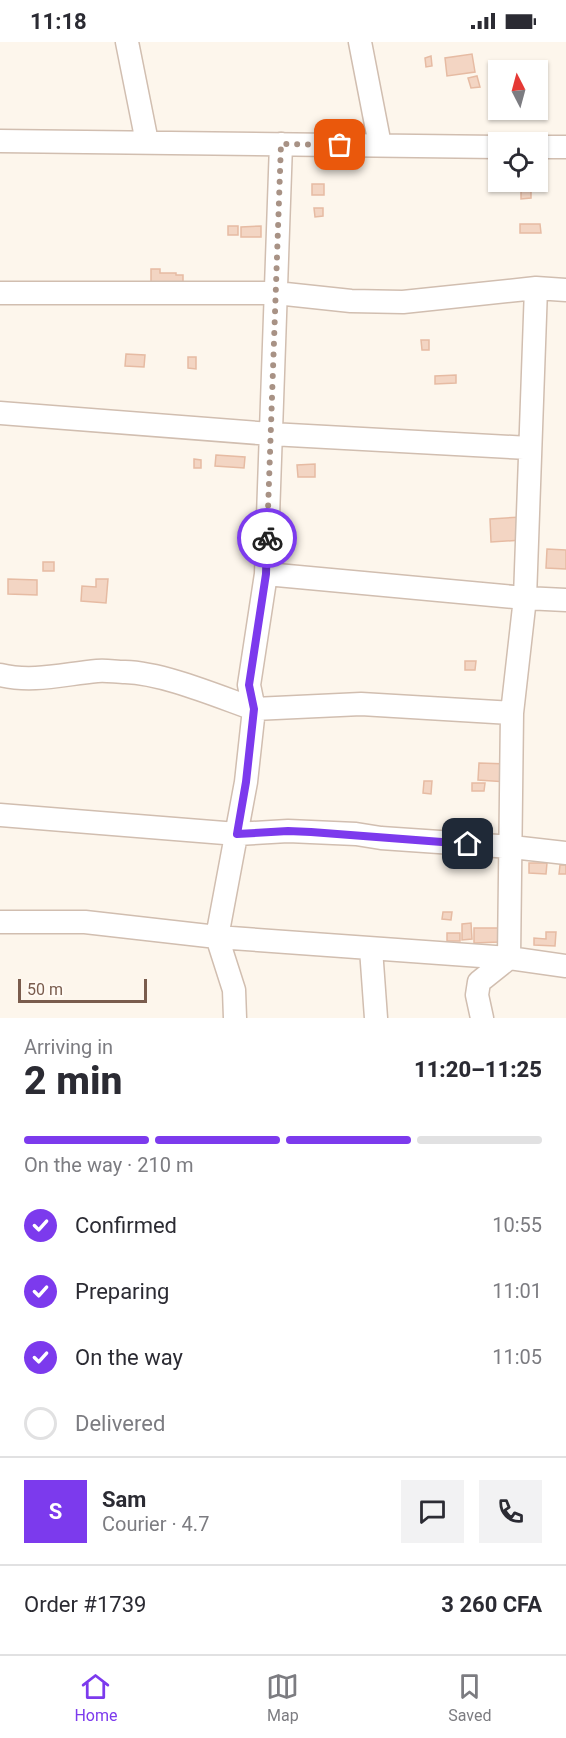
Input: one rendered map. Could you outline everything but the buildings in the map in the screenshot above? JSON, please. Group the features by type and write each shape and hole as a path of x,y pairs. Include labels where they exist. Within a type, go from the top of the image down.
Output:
{"street":[{"path":"127,42 147,142"},
{"path":"360,42 380,145"},
{"path":"0,141 488,147"},
{"path":"235,1018 234,990 217,937 246,782 254,709 249,685 266,574 281,144"},
{"path":"548,147 566,147"},
{"path":"482,1018 477,995 479,982 509,958 512,714 525,598 536,288"},
{"path":"0,293 276,293 351,301 403,302 536,288 566,290"},
{"path":"0,413 271,434 529,448"},
{"path":"266,574 566,600"},
{"path":"0,675 16,679 34,679 98,671 129,672 151,675 254,709 361,704 512,714"},
{"path":"0,815 237,834 288,831 334,833 566,853"},
{"path":"0,922 85,922 217,937 370,950 509,958 566,966"},
{"path":"370,950 376,1018"}],"way so far":[{"path":"267,538 281,144 340,145"}],"route":[{"path":"267,538 266,574 249,685 254,709 246,782 237,834 288,831 356,834 468,844"}]}
